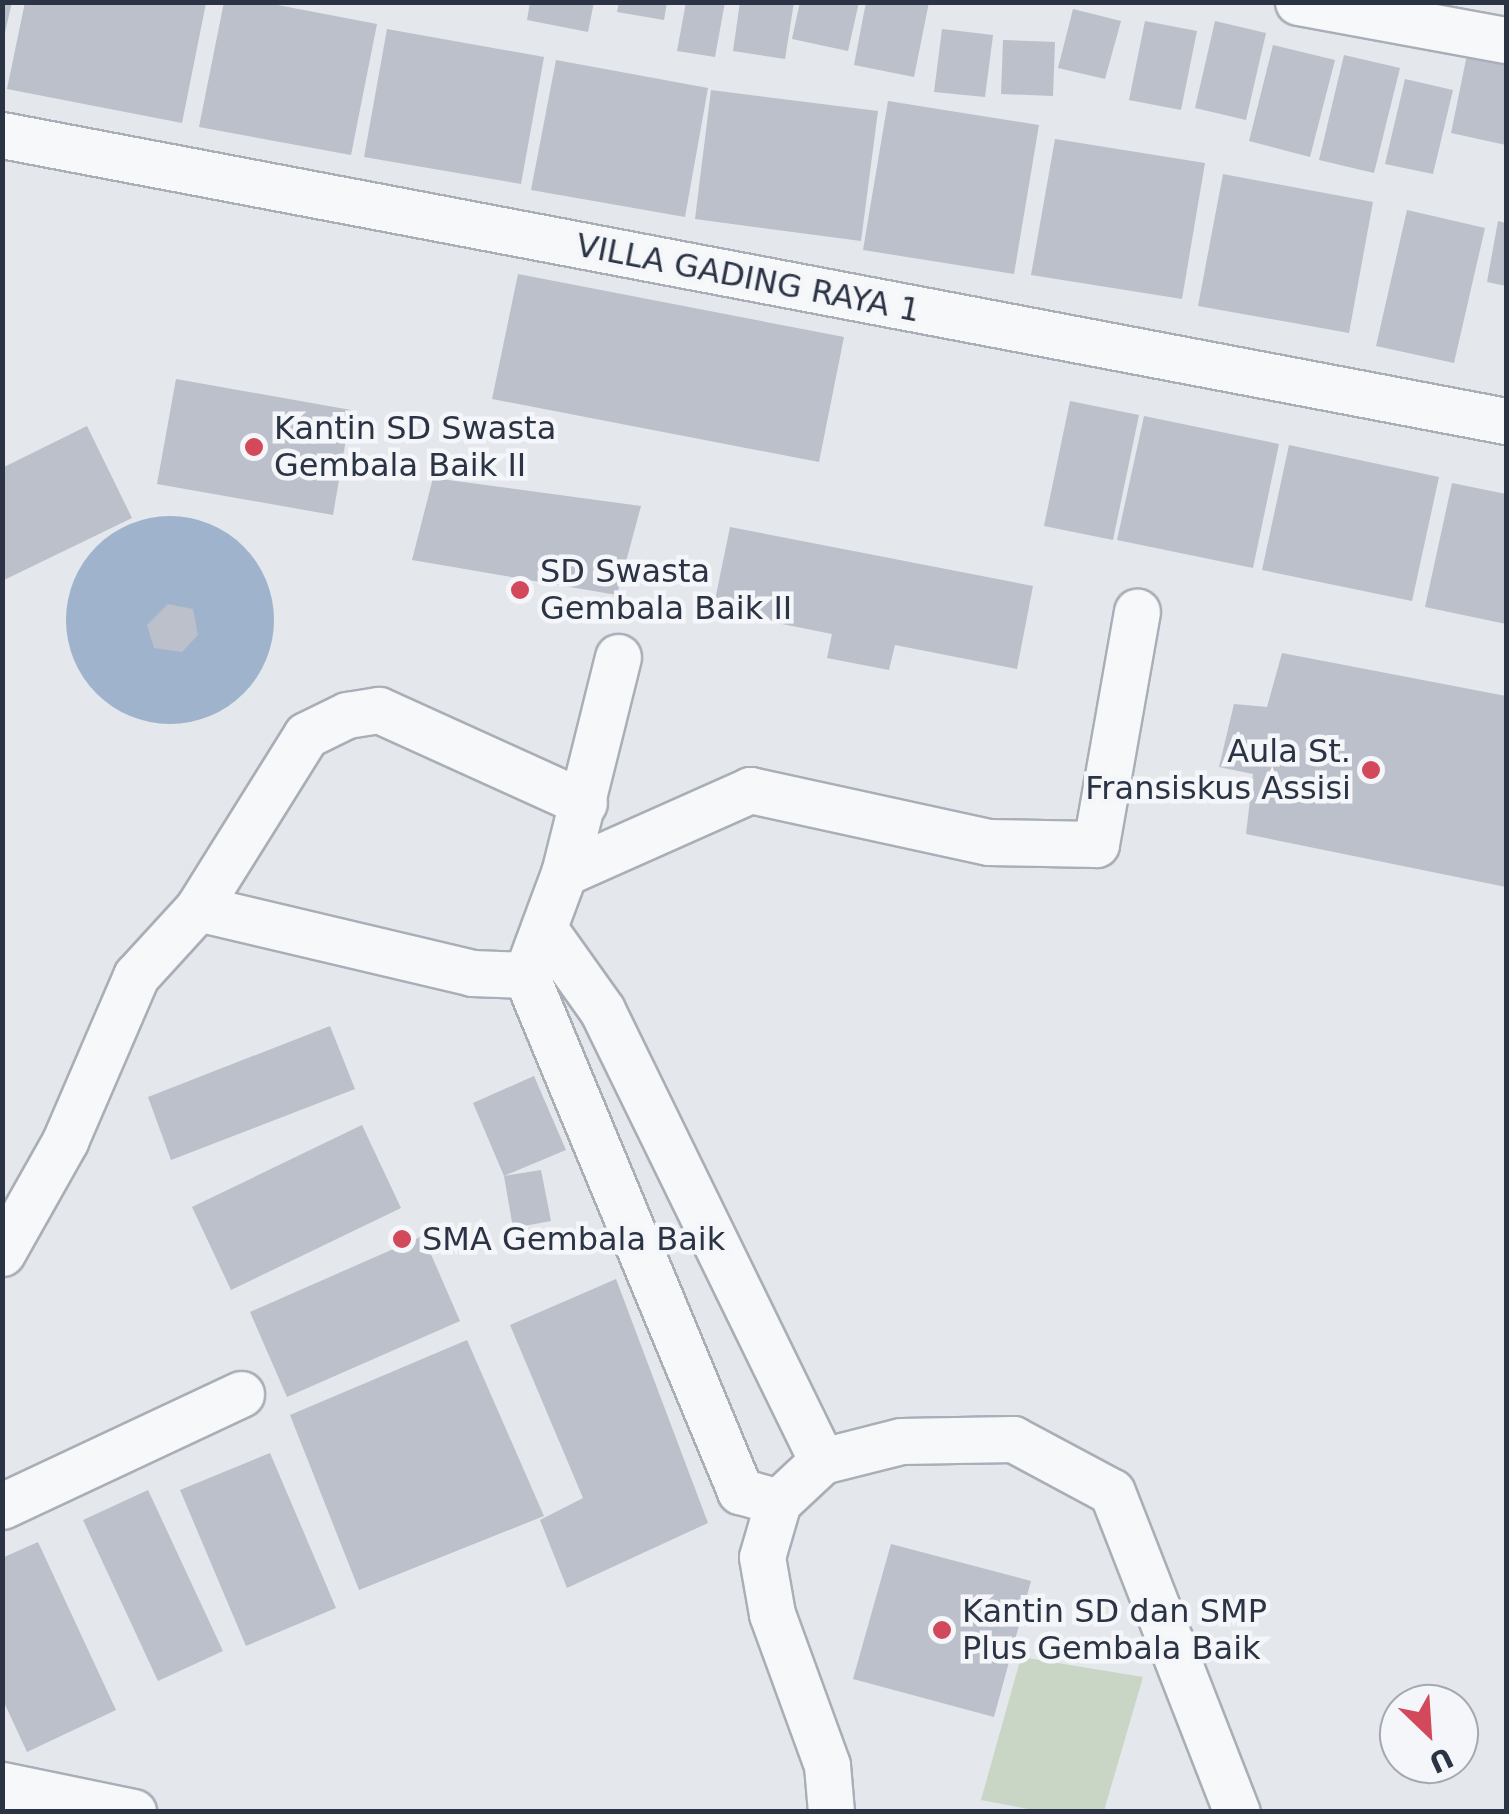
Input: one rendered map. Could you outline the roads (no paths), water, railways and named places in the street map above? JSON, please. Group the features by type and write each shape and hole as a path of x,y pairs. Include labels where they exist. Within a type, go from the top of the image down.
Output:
{"street":[{"path":"1298,2 1506,40"},
{"name":"VILLA GADING RAYA 1","path":"2,134 1500,421"},
{"path":"564,873 750,790 988,842 1096,844 1137,612"},
{"path":"618,657 564,873 526,975 740,1491 778,1502"},
{"path":"2,1254 65,1141 136,976 198,908 306,735 347,715 379,710 584,803"},
{"path":"198,908 472,973 526,975"},
{"path":"545,930 611,1026 822,1460"},
{"path":"2,1506 241,1394"},
{"path":"831,1812 827,1765 763,1582 762,1557 778,1502 822,1460 902,1440 1013,1439 1112,1492 1237,1812"},
{"path":"2,1785 133,1812"}],"water":[{"path":"170,516 210,523 244,546 267,580 274,620 267,660 244,694 210,717 170,724 130,717 96,694 73,660 66,620 73,580 96,546 130,523"}],"place":[{"name":"Kantin SD Swasta Gembala Baik II","path":"254,447"},
{"name":"SD Swasta Gembala Baik II","path":"520,590"},
{"name":"Aula St. Fransiskus Assisi","path":"1371,770"},
{"name":"SMA Gembala Baik","path":"402,1239"},
{"name":"Kantin SD dan SMP Plus Gembala Baik","path":"942,1630"}]}
